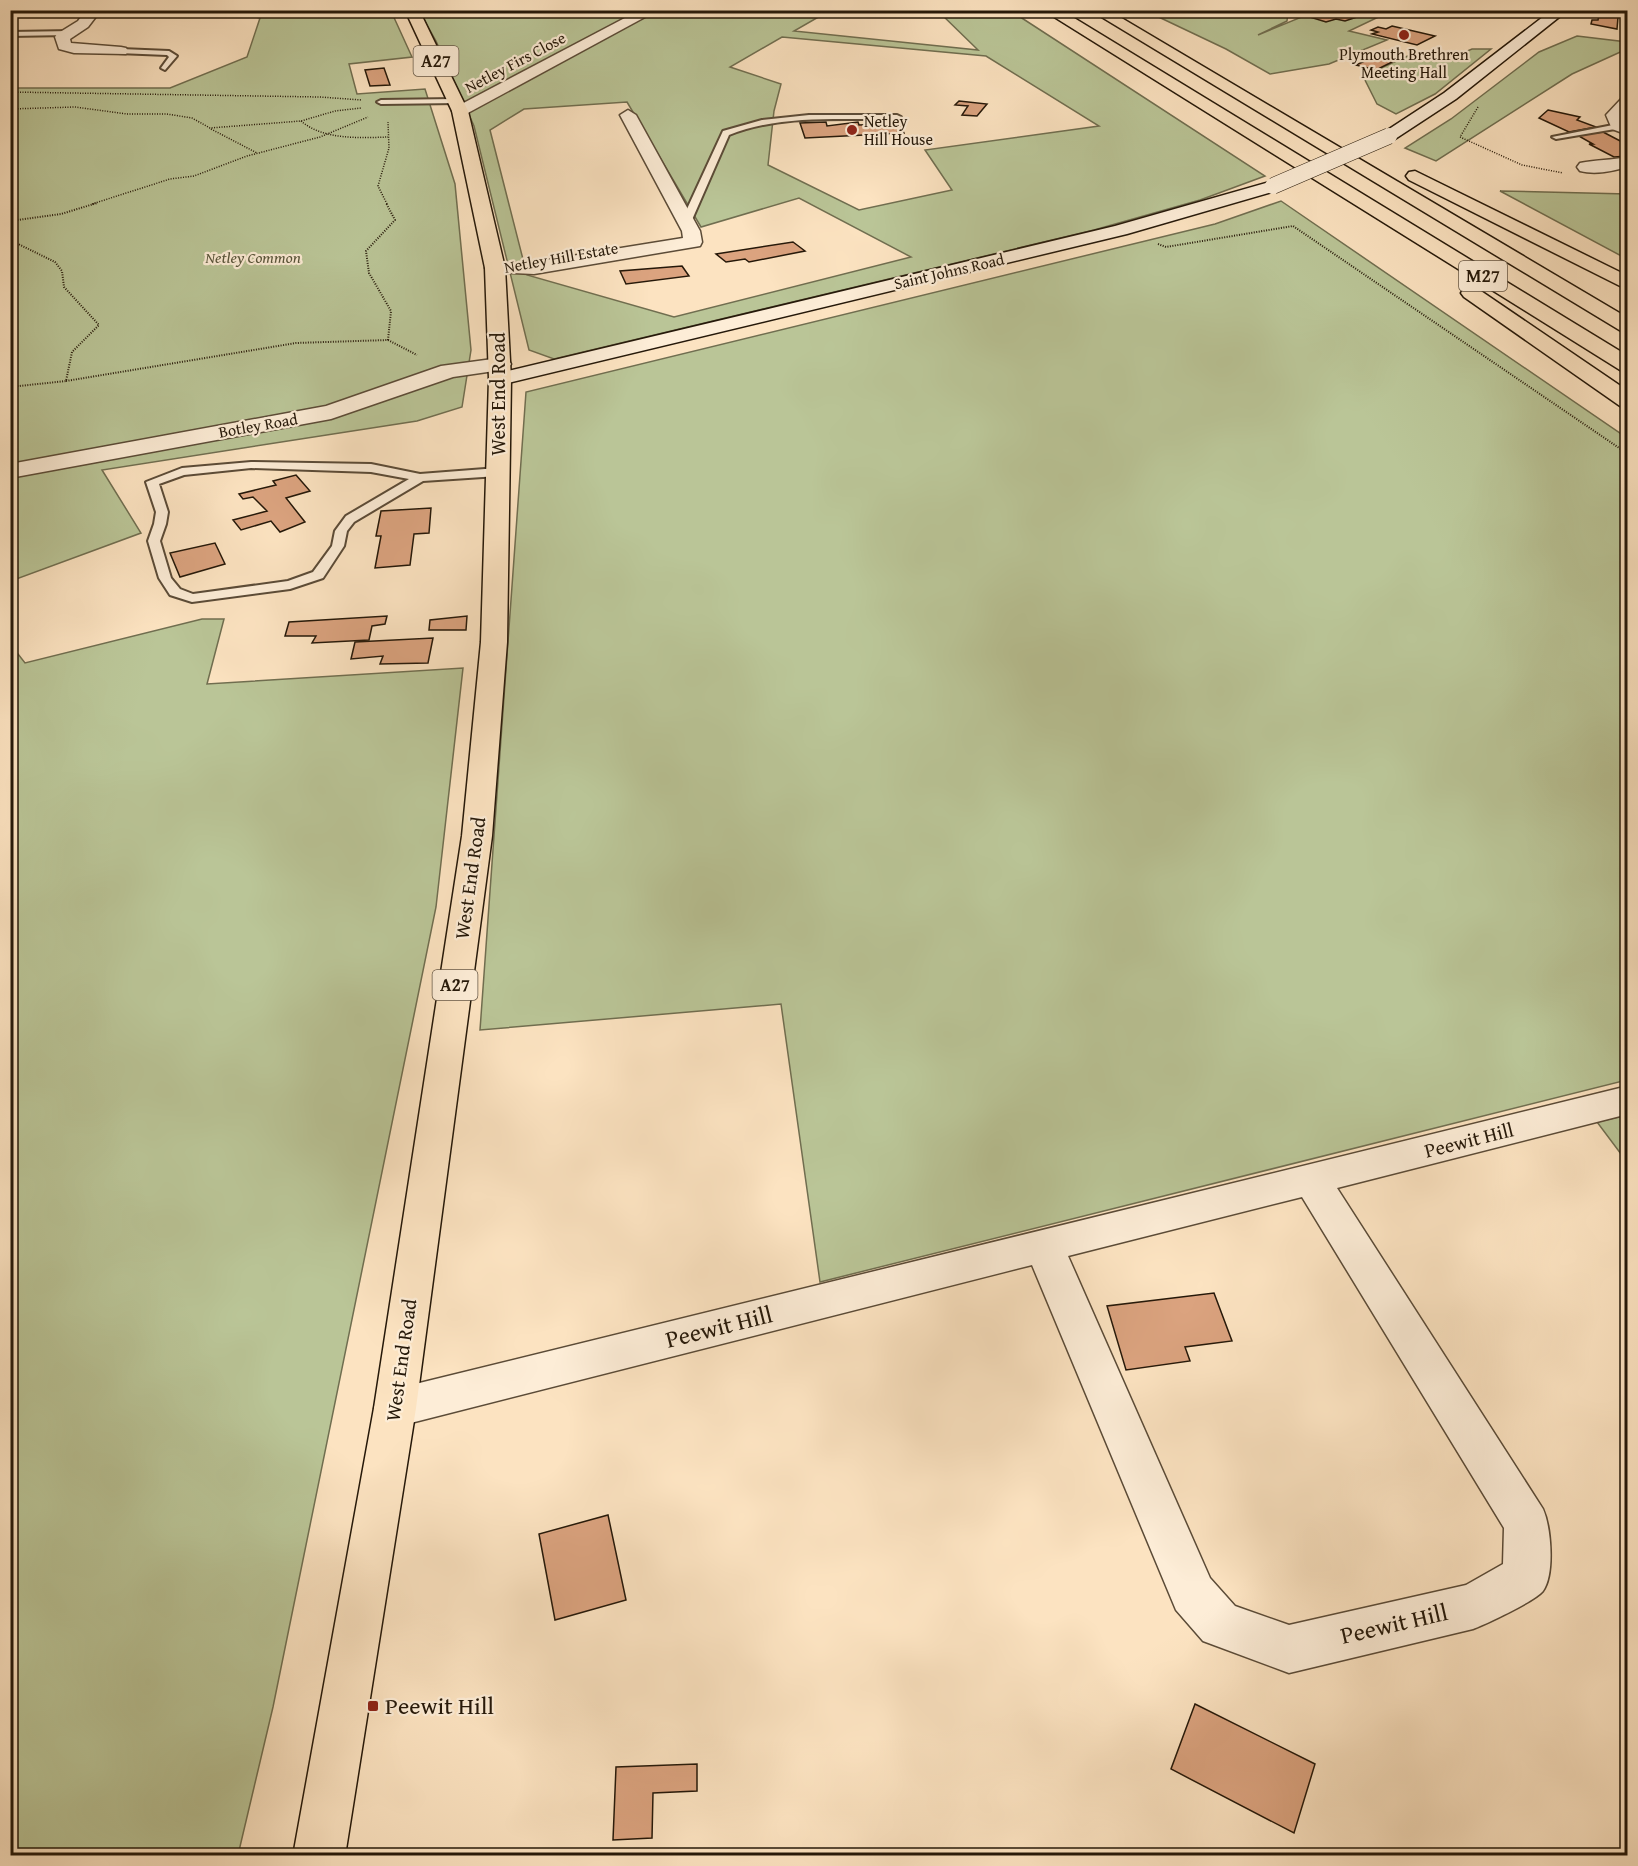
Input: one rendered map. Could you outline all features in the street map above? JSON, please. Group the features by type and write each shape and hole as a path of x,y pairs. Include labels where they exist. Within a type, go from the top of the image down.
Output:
{"main road":[{"name":"A27","path":"412,10 457,106"},
{"name":"M27","path":"1050,10 1628,364"},
{"name":"M27","path":"1097,10 1628,327"},
{"name":"M27","path":"1168,51 1382,160"},
{"name":"M27","path":"1168,84 1430,264"},
{"name":"West End Road","path":"319,1856 395,1408 477,836 494,642 500,372 495,268 457,106"},
{"path":"1401,170 1628,284"},
{"name":"M27","path":"1458,284 1628,401"}],"street":[{"path":"94,10 83,24 62,37 64,46 74,49 122,51"},
{"name":"Netley Firs Close","path":"457,106 651,10"},
{"name":"Saint Johns Road","path":"500,372 1120,230 1273,186 1389,136 1463,86 1560,11"},
{"path":"55,56 74,49"},
{"path":"1623,128 1614,115 1628,101"},
{"path":"628,115 689,226"},
{"path":"1578,171 1628,162"},
{"name":"Netley Hill Estate","path":"495,268 534,268 693,242 689,226"},
{"name":"Botley Road","path":"10,471 331,412 449,371 500,372"},
{"name":"Peewit Hill","path":"395,1408 1628,1100"},
{"name":"Peewit Hill","path":"1044,1246 1193,1594 1220,1624 1289,1649 1473,1606 1526,1576 1527,1524 1311,1179"}],"lane":[{"path":"1541,10 1560,11"},
{"path":"10,34 69,33"},
{"path":"122,51 169,54 173,56 165,68"},
{"path":"385,103 457,106"},
{"path":"689,226 726,133 733,129 772,121 804,118 897,117"},
{"path":"1556,137 1623,128"},
{"path":"420,478 350,519 341,531 338,546 318,575 290,585 192,598 175,592 165,578 154,541 163,520 160,501 152,482 182,472 250,465 371,468 420,478 498,472"}],"path":[{"path":"1463,86 1486,93 1460,137 1522,165 1578,171"},
{"path":"10,92 320,97 385,103"},
{"path":"210,128 301,121 335,111 385,103"},
{"path":"10,221 61,214 170,179 194,176 258,153 331,133 375,114 385,103"},
{"path":"10,387 66,381 296,343 388,340 391,311 369,273 366,251 395,220 378,186 389,148 388,108 385,103"},
{"path":"10,109 75,107 127,114 167,114 192,118 258,153"},
{"path":"301,121 306,128 331,133 388,137"},
{"path":"1120,230 1166,247 1293,226 1628,454"},
{"path":"10,240 55,262 62,271 64,288 99,325 72,352 66,381"}],"green space":[{"name":"Netley Common","path":"224,11 391,11 412,57 349,64 357,94 425,89 455,184 471,350 462,407 417,421 102,470 141,533 11,581 11,88 170,88 247,57 260,18"},
{"path":"419,11 829,11 794,31 978,50 938,11 1011,11 1265,176 1200,200 1094,230 554,359 529,350 474,126 436,41","holes":["782,37 986,56 1099,126 925,150 952,190 859,210 768,165 774,111 781,84 730,67","627,102 701,227 799,198 911,257 674,317 527,275 490,130 524,109"]},
{"path":"1146,11 1288,11 1287,21 1258,35 1316,11 1391,11 1349,31 1387,40 1329,64 1270,74 1226,49"},
{"path":"1577,36 1627,42 1627,49 1572,74 1436,161 1405,148 1451,119 1539,52"},
{"path":"1472,49 1491,49 1435,94 1396,114 1377,104 1363,76 1412,54 1446,60"},
{"path":"1500,191 1627,194 1627,259"},
{"path":"1281,201 1627,438 1627,1080 820,1282 781,1004 480,1030 526,392 1215,224"},
{"path":"202,619 224,619 207,684 463,668 436,907 273,1707 238,1855 11,1855 11,645 25,663"},
{"path":"1627,1115 1627,1162 1597,1122"}],"building":[{"path":"1317,10 1331,10 1357,17 1345,21 1336,19 1326,22 1313,18 1322,15 1315,13 1321,12"},
{"path":"1599,15 1618,17 1617,29 1591,24 1592,20 1598,20"},
{"name":"Plymouth Brethren Meeting Hall","path":"1392,26 1435,36 1417,45 1372,34 1378,32 1371,30 1378,27 1386,29"},
{"path":"1378,55 1398,59 1376,70 1356,65"},
{"path":"384,68 390,85 370,86 365,70"},
{"path":"959,101 987,104 977,116 962,115 968,106 955,105"},
{"path":"1548,110 1580,117 1577,120 1596,127 1569,132 1539,118"},
{"name":"Netley Hill House","path":"898,120 904,133 805,138 800,123 826,122 827,126 858,122 859,125 883,124 881,121"},
{"path":"1603,132 1628,145 1628,156 1614,157 1577,135"},
{"path":"793,242 805,251 749,262 745,259 726,262 716,254"},
{"path":"682,266 689,276 626,284 620,271"},
{"path":"296,475 310,491 286,498 305,522 280,532 271,521 241,530 233,520 267,511 253,497 243,499 239,494 276,485 273,481"},
{"path":"431,508 429,533 414,534 410,565 375,568 381,536 376,536 381,511"},
{"path":"215,543 225,564 180,577 170,553"},
{"path":"387,616 385,624 372,626 369,640 312,643 316,636 285,636 289,622"},
{"path":"467,616 466,630 429,630 430,620"},
{"path":"433,638 428,663 380,664 383,656 351,659 355,642"},
{"path":"1214,1293 1232,1341 1185,1347 1190,1361 1126,1370 1107,1306"},
{"path":"608,1515 626,1600 555,1620 539,1534"},
{"path":"1195,1704 1315,1764 1294,1833 1171,1769"},
{"path":"697,1764 697,1791 653,1793 652,1838 613,1840 616,1767"}],"place":[{"name":"Plymouth Brethren Meeting Hall","path":"1404,35"},
{"name":"Netley Hill House","path":"852,130"},
{"name":"Peewit Hill","path":"373,1706"}]}
